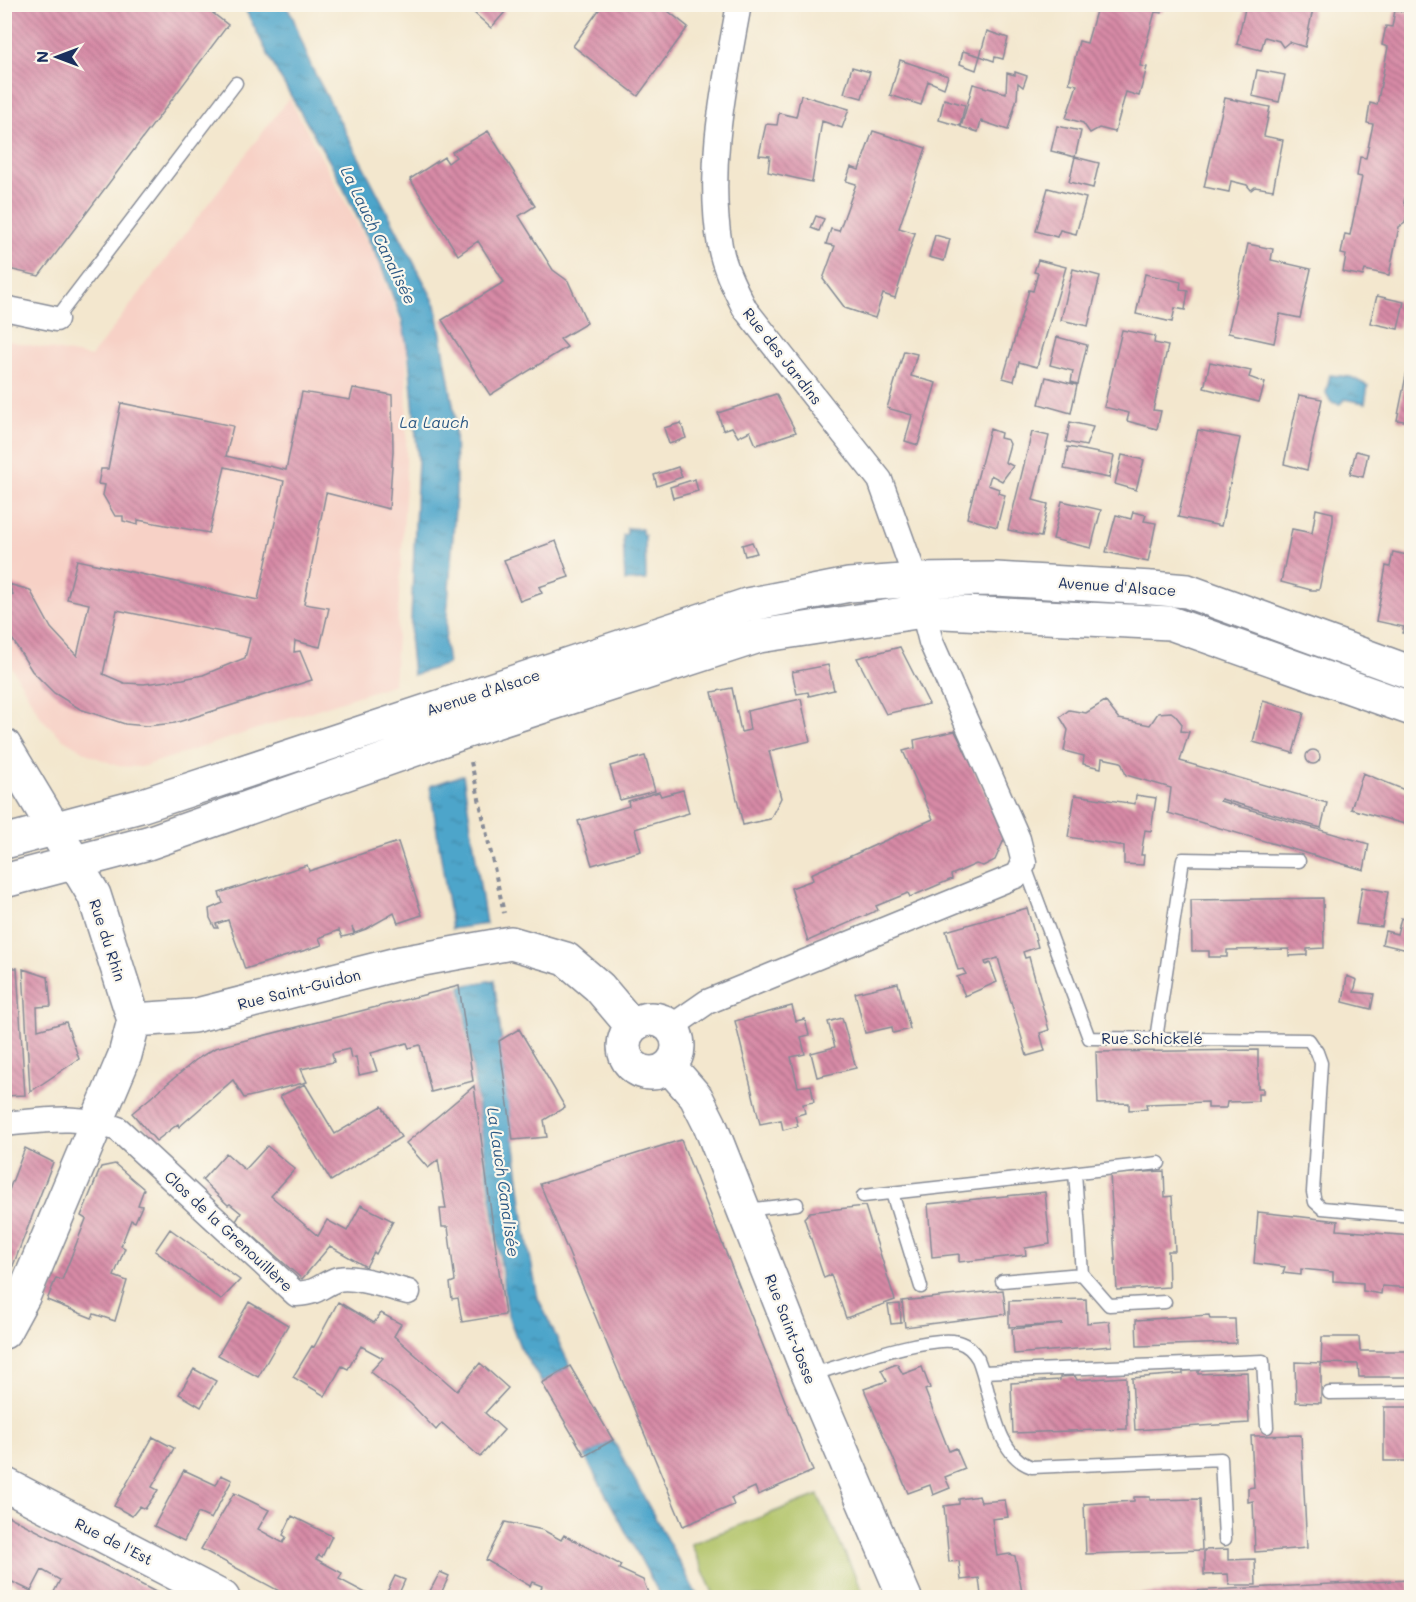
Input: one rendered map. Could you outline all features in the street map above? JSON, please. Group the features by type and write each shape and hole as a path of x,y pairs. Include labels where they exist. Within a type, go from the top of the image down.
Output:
{"main road":[{"name":"Avenue d'Alsace","path":"4,881 148,843 464,732 759,636 920,595 996,579 1187,591 1412,673"},
{"name":"Avenue d'Alsace","path":"4,842 140,806 747,605 849,585 1170,623 1412,709"},
{"path":"4,745 75,862"},
{"name":"Rue du Rhin","path":"75,862 94,895 134,1020"},
{"name":"Rue Saint-Guidon","path":"134,1020 193,1016 401,963 511,943 566,959 599,987 632,1026"},
{"path":"648,1018 664,1022 671,1027 679,1043 675,1059 669,1066 654,1073 637,1070 626,1057 624,1041 632,1026 648,1018"},
{"path":"4,1332 23,1296 125,1055 134,1020"},
{"name":"Rue Saint-Josse","path":"669,1066 696,1097 745,1210 809,1375 905,1598"},
{"name":"Rue de l'Est","path":"4,1484 224,1598"}],"street":[{"name":"Rue des Jardins","path":"740,4 719,129 716,196 720,247 730,279 746,309 880,480 920,595"},
{"path":"4,308 56,319"},
{"name":"Rue Schickelé","path":"920,595 931,642 1018,839 1024,863"},
{"path":"671,1027 707,1002 1018,875 1024,863"},
{"path":"4,1124 70,1117 97,1121"},
{"name":"Clos de la Grenouillère","path":"97,1121 118,1129 296,1294 316,1292 336,1279 360,1280 408,1292"}],"lane":[{"path":"56,319 236,83"},
{"path":"1156,1039 1183,859 1299,861"},
{"name":"Rue Schickelé","path":"1024,863 1089,1038 1309,1040 1321,1063 1313,1192 1318,1205 1412,1216"},
{"path":"863,1196 1159,1163"},
{"path":"1076,1172 1082,1274 1109,1305 1165,1302"},
{"path":"892,1193 921,1287"},
{"path":"745,1210 798,1204"},
{"path":"1002,1281 1082,1274"},
{"path":"809,1375 911,1346 941,1341 958,1342 971,1349 983,1372 1002,1437 1009,1452 1020,1463 1032,1467 1221,1459 1225,1539"},
{"path":"983,1372 1263,1361 1267,1427"},
{"path":"1329,1393 1412,1392"}],"path":[{"path":"464,732 511,943"}],"shaded area":[{"path":"289,98 377,260 404,333 407,356 406,482 394,684 141,767 118,766 90,755 62,738 42,719 5,656 4,340 91,357"}],"green space":[{"path":"818,1495 865,1597 715,1597 691,1544"}],"water":[{"name":"La Lauch","path":"243,5 285,5 292,15 311,66 436,305 455,416 456,495 445,643 448,664 413,675 410,644 418,459 409,357 402,320 380,263 333,167 278,74"},
{"path":"1330,375 1351,377 1368,386 1365,403 1345,399 1340,404 1331,402 1326,393"},
{"path":"627,528 642,529 642,534 645,535 646,580 625,581 623,535 627,534"},
{"path":"463,775 486,924 452,929 430,786"},
{"name":"La Lauch Canalisée","path":"494,980 526,1235 538,1298 570,1366 542,1383 520,1347 508,1315 461,986"},
{"path":"613,1440 698,1597 661,1597 585,1456"}],"building":[{"path":"4,4 201,4 228,25 39,276 4,268"},
{"path":"464,4 497,4 505,12 491,28"},
{"path":"598,4 659,4 688,27 638,96 573,46 601,7"},
{"path":"1098,4 1164,4 1162,13 1155,12 1140,66 1147,67 1139,96 1126,92 1115,132 1099,128 1090,133 1083,123 1066,118 1077,85 1069,83 1079,41 1087,43"},
{"path":"1246,4 1314,4 1305,47 1289,42 1283,47 1279,41 1265,37 1261,50 1237,44"},
{"path":"1395,10 1412,13 1412,165 1404,203 1408,209 1405,223 1399,227 1389,275 1365,270 1363,276 1343,272 1346,255 1341,254 1345,234 1350,235 1362,177 1357,176 1360,157 1366,158 1373,124 1367,123 1370,103 1377,105 1388,47 1382,45 1386,26 1392,27"},
{"path":"987,31 1008,38 1003,59 995,57 994,61 980,56"},
{"path":"963,51 980,56 976,70 960,64"},
{"path":"900,60 948,76 944,88 928,81 921,105 890,95"},
{"path":"852,67 870,72 862,98 844,93"},
{"path":"1257,70 1285,75 1279,102 1252,96"},
{"path":"1015,72 1027,76 1023,87 1018,83 1017,98 1008,130 981,121 978,132 961,127 973,84 1006,93 1007,73 1015,75"},
{"path":"801,95 849,109 842,128 822,121 812,182 768,172 770,156 759,155 766,124 777,125 779,113 796,117"},
{"path":"1225,98 1270,107 1264,136 1283,140 1273,190 1255,187 1251,190 1247,185 1231,181 1229,192 1204,187"},
{"path":"944,99 965,105 960,126 939,120"},
{"path":"1057,126 1081,131 1075,157 1051,151"},
{"path":"488,131 535,206 519,216 553,270 568,281 587,323 560,339 567,347 490,395 442,320 504,282 478,241 458,255 410,179 444,157 448,163 456,157 452,152"},
{"path":"873,131 926,148 899,228 915,233 895,298 883,294 875,318 845,308 823,279 835,246 826,244 831,229 839,231 856,184 846,181 851,167 859,170"},
{"path":"1075,157 1099,163 1093,188 1069,182"},
{"path":"1048,188 1086,198 1076,234 1060,230 1057,237 1036,231"},
{"path":"816,216 824,219 819,231 811,228"},
{"path":"935,235 950,239 944,261 929,257"},
{"path":"1248,244 1273,249 1271,260 1311,269 1300,318 1280,314 1274,343 1228,333"},
{"path":"1038,260 1066,267 1037,367 1019,362 1014,381 1003,378 1029,290 1033,291 1038,273 1034,272"},
{"path":"1073,269 1100,276 1088,326 1061,320"},
{"path":"1145,274 1181,282 1180,289 1188,291 1185,310 1175,308 1172,322 1136,314"},
{"path":"1377,296 1404,302 1398,329 1370,323"},
{"path":"1122,330 1155,336 1154,343 1168,346 1153,410 1161,411 1157,429 1127,421 1129,413 1104,407"},
{"path":"1057,337 1087,345 1078,384 1071,382 1073,371 1050,365"},
{"path":"904,351 917,354 911,376 936,383 918,445 905,441 912,415 887,408"},
{"path":"1410,356 1412,356 1412,422 1397,420"},
{"path":"1210,362 1251,371 1249,377 1265,383 1259,402 1204,388"},
{"path":"1046,377 1077,385 1071,413 1039,404"},
{"path":"353,388 392,395 393,451 389,509 326,493 304,604 329,608 320,647 295,641 294,652 300,651 312,680 175,723 147,726 125,724 80,709 54,693 32,671 4,626 4,590 8,596 13,594 8,584 30,590 51,628 77,656 89,604 67,599 77,560 258,600 284,481 225,467 209,533 138,520 138,525 123,521 123,516 115,516 103,495 105,485 98,484 101,469 108,469 121,403 233,426 226,456 286,470 302,392 350,400","holes":["117,610 250,638 245,658 203,675 144,684 124,683 103,674"]},
{"path":"776,394 796,432 756,445 750,431 738,437 732,427 723,430 718,413"},
{"path":"1299,395 1322,399 1307,470 1284,464"},
{"path":"1070,422 1093,427 1086,446 1066,442"},
{"path":"681,423 686,438 669,444 664,428"},
{"path":"990,429 1001,433 1000,438 1008,440 1010,444 1005,462 1013,466 1002,481 991,475 988,485 999,489 998,493 1005,495 997,527 967,518"},
{"path":"1198,430 1240,438 1221,526 1178,517"},
{"path":"1032,432 1049,436 1033,500 1048,504 1041,537 1008,530"},
{"path":"1068,447 1114,456 1109,478 1064,469"},
{"path":"1356,451 1368,454 1363,477 1350,474"},
{"path":"1122,455 1144,460 1136,490 1115,484"},
{"path":"678,467 682,477 657,486 654,475"},
{"path":"695,479 698,491 673,498 670,487"},
{"path":"1062,501 1101,510 1091,548 1053,539"},
{"path":"1316,509 1333,513 1333,521 1319,590 1311,590 1281,582 1292,529 1312,533"},
{"path":"1133,512 1146,515 1144,521 1156,523 1148,562 1106,552 1116,515 1131,519"},
{"path":"556,541 569,577 539,587 542,593 520,601 504,560"},
{"path":"752,542 757,553 745,556 742,545"},
{"path":"1393,552 1412,556 1412,635 1402,633 1404,627 1376,621 1386,566 1390,567"},
{"path":"900,647 929,704 886,714 857,658"},
{"path":"828,665 834,690 809,696 808,692 797,694 792,672"},
{"path":"732,688 741,732 750,730 747,711 801,699 810,741 769,751 781,798 770,819 743,825 712,692"},
{"path":"1105,701 1119,719 1150,725 1158,713 1171,712 1175,715 1182,724 1181,731 1189,732 1180,761 1327,803 1321,828 1221,799 1220,801 1369,844 1364,870 1168,813 1171,788 1126,775 1121,762 1102,758 1101,768 1083,764 1084,756 1064,751 1068,730 1060,717 1069,710 1086,713"},
{"path":"1263,701 1304,713 1293,753 1253,742"},
{"path":"955,731 1006,835 995,860 983,866 976,864 951,875 952,879 910,897 908,893 876,906 878,910 808,941 791,888 813,880 811,874 933,819 903,751 915,748 914,740"},
{"path":"1310,750 1316,750 1320,757 1316,764 1310,764 1306,760 1306,754"},
{"path":"645,756 655,791 620,800 610,766"},
{"path":"1363,773 1412,793 1412,826 1351,809"},
{"path":"683,790 689,813 635,829 641,851 592,865 578,821 629,806 628,801 659,792 661,796"},
{"path":"1075,795 1135,804 1136,795 1156,798 1151,831 1145,830 1141,855 1144,855 1143,865 1124,864 1124,846 1068,837"},
{"path":"398,842 422,915 398,923 394,913 355,933 352,927 354,934 342,937 339,930 319,938 322,945 245,969 228,920 216,924 218,928 215,928 210,918 209,909 223,903 219,893 307,865 309,871"},
{"path":"1362,887 1388,892 1382,927 1356,924"},
{"path":"1323,898 1324,948 1307,949 1307,955 1289,956 1289,949 1227,950 1227,957 1209,957 1209,951 1192,951 1191,900"},
{"path":"1027,908 1038,947 1023,952 1025,958 1029,957 1049,1030 1040,1033 1045,1051 1027,1056 998,958 985,962 986,965 990,963 997,982 965,996 957,977 966,974 963,969 958,970 946,931"},
{"path":"1401,918 1412,921 1412,951 1382,944 1385,931 1397,934"},
{"path":"4,968 17,968 25,1095 4,1096"},
{"path":"23,969 48,977 51,1006 37,1007 38,1030 66,1022 79,1059 30,1092"},
{"path":"1347,976 1357,980 1354,992 1374,994 1371,1009 1343,1002"},
{"path":"898,983 910,1029 893,1033 892,1027 865,1033 855,993"},
{"path":"459,986 473,1081 431,1092 420,1045 409,1048 407,1043 371,1053 377,1071 359,1075 356,1057 351,1058 349,1049 332,1053 334,1062 301,1069 307,1082 244,1098 233,1080 179,1127 178,1124 156,1141 132,1113 197,1059 215,1048"},
{"path":"792,1006 796,1021 805,1019 809,1035 801,1037 805,1054 791,1057 798,1087 811,1085 814,1102 803,1104 805,1113 795,1116 798,1126 783,1130 781,1120 760,1124 735,1021"},
{"path":"842,1018 856,1068 817,1077 811,1053 835,1047 828,1022"},
{"path":"519,1029 565,1107 544,1120 547,1137 513,1140 499,1041"},
{"path":"1258,1050 1258,1088 1263,1088 1263,1094 1258,1094 1258,1101 1227,1102 1226,1108 1208,1108 1208,1102 1146,1104 1147,1109 1129,1110 1129,1103 1098,1104 1096,1052"},
{"path":"305,1084 335,1134 382,1106 401,1137 331,1181 280,1096"},
{"path":"474,1086 505,1315 462,1322 458,1298 452,1299 450,1283 455,1281 448,1227 442,1227 440,1209 446,1209 438,1160 428,1168 406,1143"},
{"path":"681,1140 813,1471 758,1495 755,1487 731,1498 734,1505 683,1526 540,1184"},
{"path":"267,1146 295,1169 271,1196 318,1236 327,1220 347,1231 361,1205 393,1221 376,1254 374,1252 366,1267 330,1246 302,1279 236,1221 241,1213 230,1204 228,1205 202,1180 226,1153 245,1170"},
{"path":"25,1148 53,1162 4,1289 4,1194 7,1195"},
{"path":"115,1164 144,1189 138,1205 142,1206 135,1222 131,1220 121,1246 125,1248 114,1276 127,1281 115,1321 94,1314 92,1318 47,1300 56,1278 62,1280 86,1219 81,1216 101,1167"},
{"path":"1164,1171 1165,1197 1172,1196 1175,1251 1168,1251 1169,1287 1117,1290 1110,1174"},
{"path":"1045,1192 1050,1244 1025,1248 1026,1255 959,1262 959,1254 932,1257 928,1204"},
{"path":"865,1206 895,1300 846,1318 831,1275 824,1278 804,1218 810,1212"},
{"path":"1258,1212 1338,1221 1337,1230 1412,1236 1412,1288 1382,1286 1381,1294 1363,1291 1363,1283 1333,1281 1333,1272 1301,1269 1301,1275 1283,1273 1285,1267 1254,1263"},
{"path":"170,1229 240,1280 221,1300 155,1251"},
{"path":"1003,1290 1006,1314 905,1327 902,1301"},
{"path":"1086,1299 1087,1323 1109,1321 1112,1346 1014,1354 1012,1329 1063,1324 1009,1327 1009,1301"},
{"path":"249,1302 288,1325 258,1377 218,1355"},
{"path":"338,1302 374,1323 381,1313 401,1324 394,1336 457,1391 480,1363 508,1388 485,1413 504,1430 480,1457 442,1423 436,1430 411,1404 370,1372 383,1358 361,1346 348,1369 342,1366 325,1396 293,1377 312,1346 314,1347"},
{"path":"900,1304 901,1323 891,1324 888,1305"},
{"path":"1209,1315 1210,1319 1235,1319 1236,1343 1137,1346 1136,1320"},
{"path":"1322,1337 1359,1337 1360,1351 1412,1351 1412,1377 1359,1377 1358,1364 1321,1363"},
{"path":"1295,1362 1321,1363 1321,1403 1296,1402"},
{"path":"897,1364 903,1374 922,1367 930,1388 925,1390 949,1451 956,1448 965,1469 945,1477 950,1488 933,1495 930,1485 908,1493 864,1389 887,1381 881,1370"},
{"path":"570,1366 613,1440 585,1456 542,1383"},
{"path":"194,1369 216,1381 201,1407 179,1394"},
{"path":"1198,1370 1198,1374 1247,1372 1249,1423 1135,1430 1132,1378 1183,1374 1183,1371"},
{"path":"1075,1376 1077,1380 1126,1377 1127,1429 1013,1433 1011,1383 1060,1380 1060,1377"},
{"path":"1384,1407 1412,1407 1412,1461 1384,1461"},
{"path":"1301,1435 1307,1548 1255,1552 1253,1501 1248,1502 1248,1488 1254,1487 1251,1436"},
{"path":"153,1437 174,1448 152,1487 158,1490 145,1509 140,1506 132,1516 114,1506"},
{"path":"184,1470 216,1485 221,1475 232,1480 211,1519 198,1513 184,1541 154,1526"},
{"path":"234,1493 269,1510 258,1529 283,1543 286,1537 283,1535 292,1516 332,1536 322,1557 319,1555 316,1559 342,1573 339,1579 375,1598 292,1598 201,1549"},
{"path":"979,1496 981,1502 1005,1500 1008,1517 992,1519 997,1556 1010,1554 1015,1556 1022,1592 981,1595 979,1578 961,1580 959,1561 949,1562 944,1506 959,1504 959,1499"},
{"path":"1134,1497 1150,1497 1150,1500 1200,1499 1202,1550 1086,1554 1084,1504 1134,1501"},
{"path":"4,1514 167,1598 80,1598 71,1592 68,1598 51,1598 60,1580 42,1570 31,1591 4,1578"},
{"path":"505,1522 543,1530 561,1540 564,1535 621,1565 619,1569 643,1580 650,1598 556,1598 541,1589 542,1586 532,1582 530,1586 486,1560"},
{"path":"1228,1549 1228,1560 1255,1559 1256,1585 1229,1585 1228,1574 1204,1575 1204,1550"},
{"path":"440,1572 449,1576 439,1598 434,1598 428,1595"},
{"path":"395,1576 405,1580 397,1598 384,1598"},
{"path":"1410,1580 1410,1598 1113,1598 1113,1595"}]}
